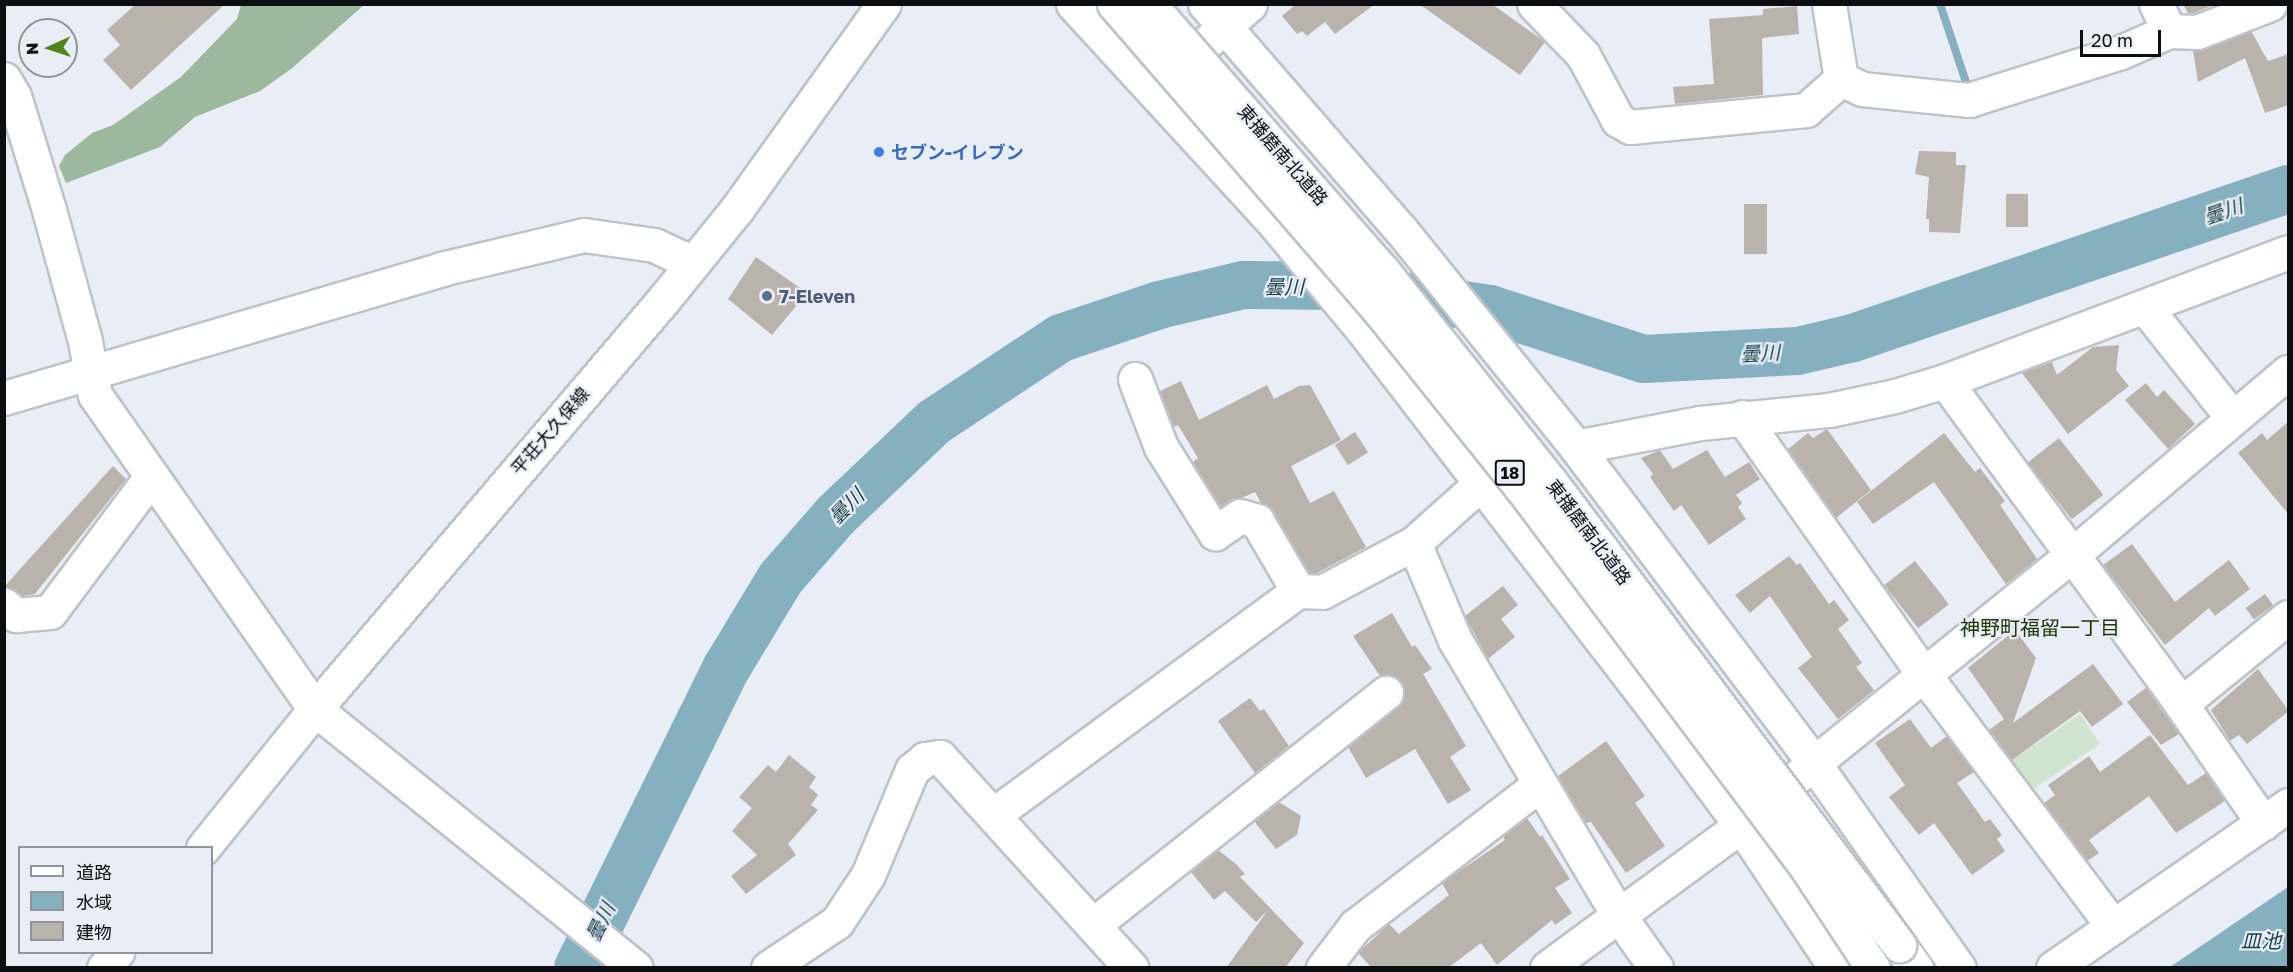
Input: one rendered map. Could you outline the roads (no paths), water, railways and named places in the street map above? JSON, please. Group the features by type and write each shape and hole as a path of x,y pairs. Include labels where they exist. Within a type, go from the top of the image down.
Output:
{"main road":[{"name":"平荘大久保線","path":"205,846 315,709 737,209 884,4"},
{"path":"1073,4 1275,224 1362,329 1742,827 1836,968"},
{"name":"東播磨南北道路","path":"1114,4 1365,292 1521,487 1804,865 1873,968"},
{"name":"東播磨南北道路","path":"1149,4 1382,270 1506,426 1909,960"},
{"path":"1153,90 1215,15 1250,4"},
{"path":"1534,4 1582,55 1618,120 1630,127 1806,110 1840,79"},
{"path":"1829,4 1840,79"},
{"path":"1840,79 1862,89 1969,100 2121,52 2163,18 2197,32 2270,4"},
{"path":"1215,15 1401,230 1576,447 1813,762 1959,968"},
{"path":"4,79 14,96 49,210 92,371 95,395 315,709 555,899 636,968"},
{"path":"4,398 441,269 584,235 654,245 693,263"},
{"path":"1576,447 1742,417 1829,410 1945,381 2289,252"},
{"path":"2145,307 2232,417"},
{"path":"1547,968 1618,914 1742,827 1813,762 1925,676 2072,555 2232,417 2289,372"},
{"path":"1135,379 1161,447 1215,533 1240,516 1257,521 1298,591"},
{"path":"1945,381 2181,704 2276,814 2112,925 2053,968"},
{"path":"1742,417 1925,676 2112,925"},
{"path":"4,605 16,615 50,612 151,477"},
{"path":"993,815 1298,591 1322,592 1414,543 1480,484"},
{"path":"1414,543 1455,640 1618,914 1656,968"},
{"path":"2181,704 2289,617"},
{"path":"1093,925 1386,693"},
{"path":"768,968 837,922 868,875 912,770 926,759 940,757 1131,968"},
{"path":"1323,968 1355,926 1539,784"},
{"path":"104,968 115,954"}],"water":[{"name":"皿池","path":"2288,887 2288,967 2170,967"}],"waterway":[{"path":"1940,4 1967,85"},
{"name":"曇川","path":"578,968 727,667 781,578 836,515 934,422 1061,338 1159,305 1243,285 1335,286 1490,309 1644,359 1798,351 1853,338 2288,189"}],"place":[{"name":"セブン-イレブン","path":"879,152"},
{"name":"7-Eleven","path":"767,296"}],"district":[{"name":"神野町福留一丁目","path":"2040,627"}]}
